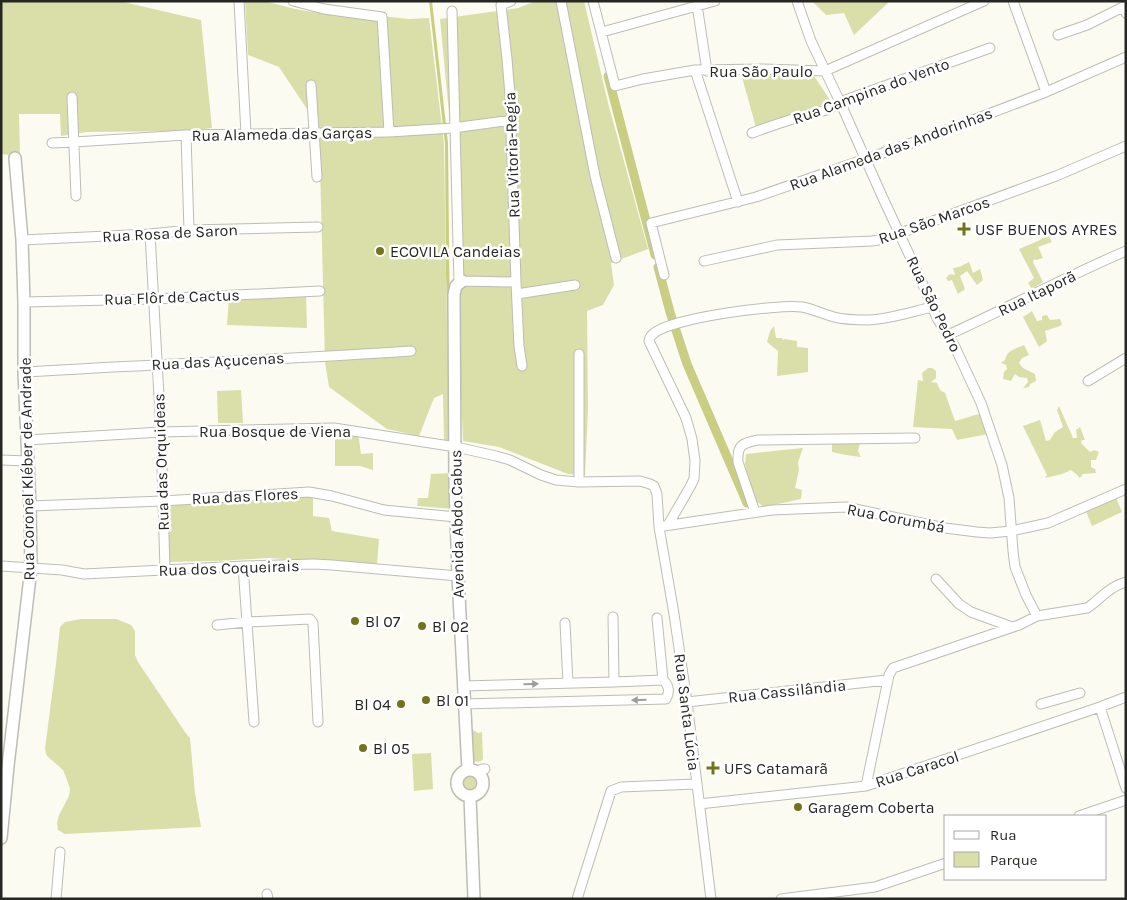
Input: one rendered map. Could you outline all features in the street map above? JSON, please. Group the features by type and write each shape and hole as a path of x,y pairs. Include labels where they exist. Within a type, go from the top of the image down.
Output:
{"main road":[{"name":"Rua Coronel Kléber de Andrade","path":"1,838 4,765 31,568 24,372 22,240 15,158"},
{"name":"Avenida Abdo Cabus","path":"460,282 456,286 454,294 455,483 468,770"},
{"path":"468,770 482,772 483,782 481,791 470,797 462,794 457,787 460,774 468,770"},
{"path":"470,797 474,899"}],"street":[{"path":"239,1 246,134"},
{"path":"293,1 382,17 389,132"},
{"name":"Rua Vitoria-Regia","path":"511,1 501,4 512,120 516,282 519,346 522,366"},
{"path":"560,1 595,176 616,258"},
{"path":"593,1 602,32 716,1"},
{"name":"Rua São Pedro","path":"797,1 824,71 866,158 932,307 955,346 981,403 1002,466 1008,498 1015,567 1037,616"},
{"name":"Rua São Paulo","path":"602,32 615,86 695,70 763,69 824,71 984,1"},
{"path":"1014,1 1046,92"},
{"path":"697,5 707,71"},
{"path":"1058,36 1087,25 1123,7 1126,13"},
{"path":"452,11 460,282 516,282"},
{"name":"Rua Campina do Vento","path":"752,133 801,116 823,111 840,102 990,48"},
{"name":"Rua Alameda das Andorinhas","path":"664,275 651,223 756,197 926,138 1046,92 1126,57"},
{"path":"695,70 738,202"},
{"path":"311,85 317,177"},
{"path":"72,97 76,196"},
{"name":"Rua Alameda das Garças","path":"52,143 186,135 389,132 454,128 512,120"},
{"path":"186,135 189,230"},
{"name":"Rua São Marcos","path":"704,261 777,246 884,240 1056,176 1126,146"},
{"name":"Rua Rosa de Saron","path":"22,240 150,234 189,230 318,227"},
{"name":"Rua das Orquideas","path":"150,234 161,432 165,570"},
{"name":"Rua Itaporã","path":"948,335 1126,251"},
{"path":"517,294 576,286"},
{"name":"Rua Flôr de Cactus","path":"24,302 154,299 320,291"},
{"path":"663,526 694,479 695,461 692,439 686,418 649,341 650,336 674,324 696,318 779,307 802,307 844,319 870,320 893,317 932,307"},
{"name":"Rua das Açucenas","path":"24,372 412,351"},
{"path":"578,482 579,354"},
{"path":"1088,381 1126,358"},
{"name":"Rua Bosque de Viena","path":"27,440 161,432 334,428 456,446 510,460 541,476 556,480 578,482 640,481 654,486 663,526"},
{"path":"755,512 738,462 737,454 739,448 746,442 758,440 915,438"},
{"path":"1,460 28,461"},
{"name":"Rua Corumbá","path":"663,526 772,510 846,507 945,528 977,532 1011,531 1053,521 1126,489"},
{"name":"Rua das Flores","path":"30,506 163,501 309,492 384,510 456,517"},
{"name":"Rua Santa Lúcia","path":"663,526 711,899"},
{"name":"Rua dos Coqueirais","path":"1,566 62,570 84,574 244,566 332,565 458,576"},
{"path":"244,566 254,722"},
{"path":"936,579 959,604 971,612 1013,627"},
{"path":"866,786 890,670 896,666 1024,623 1037,616 1087,608 1108,591 1126,582"},
{"path":"613,617 614,682"},
{"path":"464,704 666,699 669,695 667,683 663,680 657,618"},
{"path":"217,625 310,619 313,623 318,722"},
{"path":"565,622 568,683"},
{"path":"463,686 663,680"},
{"name":"Rua Cassilândia","path":"686,702 887,680"},
{"path":"1041,704 1080,693"},
{"name":"Rua Caracol","path":"699,804 866,786 1126,697"},
{"path":"1100,707 1126,788"},
{"path":"577,899 612,791 622,787 696,784"},
{"path":"1082,815 1126,800"},
{"path":"56,899 60,852"},
{"path":"780,899 875,887 944,864"}],"green space":[{"path":"1,1 119,1 201,20 212,128 189,131 87,132 61,136 60,114 19,114 20,156 1,154"},
{"path":"245,1 264,1 331,15 410,19 429,18 444,144 450,440 444,440 443,394 434,398 419,436 387,429 329,387 325,362 319,127 279,67 248,55"},
{"path":"536,1 584,1 608,103 648,249 611,263 614,285 603,305 587,311 588,409 585,475 568,474 499,447 463,441 450,123 440,19 518,8"},
{"path":"812,1 889,2 854,35 844,13 826,15"},
{"path":"740,70 812,73 832,103 825,108 757,131"},
{"path":"1048,235 1052,242 1038,247 1043,258 1034,259 1033,262 1043,282 1032,289 1028,283 1034,278 1019,249"},
{"path":"969,262 973,273 980,269 983,280 977,285 967,271 960,276 965,289 958,294 952,280 948,281 946,278 950,274 955,275 953,268"},
{"path":"306,294 307,328 227,325 229,297"},
{"path":"1032,311 1037,321 1042,320 1042,316 1047,315 1050,320 1060,319 1062,324 1045,331 1047,341 1039,347 1023,317"},
{"path":"774,326 776,338 797,341 797,347 808,348 808,372 777,376 778,351 767,342 770,331"},
{"path":"1024,345 1029,355 1022,358 1019,363 1023,368 1035,374 1036,381 1030,384 1029,387 1023,388 1028,382 1027,378 1019,377 1015,374 1011,381 1003,379 1004,372 1007,369 1006,365 1001,363 1010,352"},
{"path":"928,368 936,371 936,378 931,382 937,383 940,390 945,393 955,421 982,413 988,434 957,440 952,429 913,427 918,380 923,381 922,373"},
{"path":"241,390 243,423 218,423 217,391"},
{"path":"1059,406 1073,438 1077,438 1076,430 1080,427 1085,440 1082,440 1081,443 1090,452 1094,450 1099,452 1096,460 1091,460 1091,467 1095,469 1096,473 1083,474 1080,478 1071,470 1045,478 1047,475 1023,426 1040,420 1046,441 1050,440 1055,432 1063,427 1057,410"},
{"path":"323,429 358,432 361,454 373,453 373,470 360,466 335,466 335,437 325,437"},
{"path":"832,442 860,443 858,451 861,457 832,452"},
{"path":"803,448 798,462 799,470 795,488 802,490 801,499 764,507 753,499 745,464 746,454"},
{"path":"453,473 454,509 417,506 418,498 428,498 431,474"},
{"path":"1115,495 1122,512 1092,526 1085,509"},
{"path":"313,496 313,516 329,518 332,531 379,539 377,565 269,558 169,562 168,505"},
{"path":"81,619 116,619 131,625 135,631 135,655 138,662 190,738 195,793 201,827 65,834 58,830 59,815 69,796 70,789 63,770 47,756 45,749 60,627 65,622"},
{"path":"470,728 478,733 482,732 483,759 481,761 473,760"},
{"path":"431,753 433,789 414,791 412,754"},
{"path":"470,774 477,777 480,784 477,791 470,794 463,791 460,784 463,777"}],"shaded area":[{"path":"429,1 432,1 448,143 451,437 446,274 445,144"}],"waterway":[{"path":"608,76 655,255"},
{"path":"658,267 687,364 747,503"}],"place":[{"name":"USF BUENOS AYRES","path":"964,229"},
{"name":"ECOVILA Candeias","path":"380,251"},
{"name":"Bl 07","path":"355,621"},
{"name":"Bl 02","path":"422,626"},
{"name":"Bl 01","path":"426,700"},
{"name":"Bl 04","path":"401,704"},
{"name":"Bl 05","path":"363,748"},
{"name":"UFS Catamarã","path":"713,768"},
{"name":"Garagem Coberta","path":"798,807"}]}
